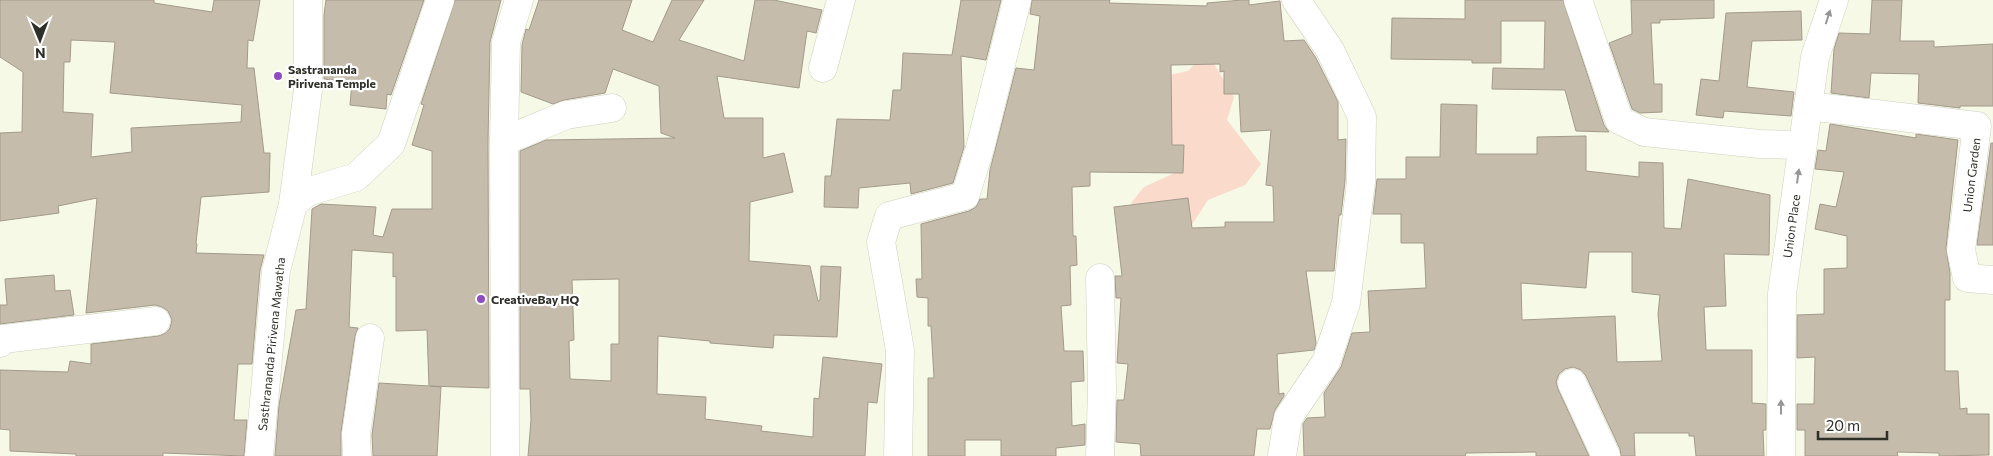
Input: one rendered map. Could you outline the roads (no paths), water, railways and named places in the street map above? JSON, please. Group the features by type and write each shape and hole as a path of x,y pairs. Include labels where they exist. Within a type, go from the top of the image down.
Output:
{"street":[{"name":"Sasthrananda Pirivena Mawatha","path":"259,456 276,270 293,204 308,90 308,0"},
{"path":"293,204 307,192 356,177 391,144 440,0"},
{"path":"505,456 504,141 506,42 519,0"},
{"path":"823,68 841,0"},
{"path":"898,456 900,350 882,242 889,216 965,196 980,148 1017,0"},
{"path":"1282,456 1288,418 1326,362 1346,303 1361,182 1362,117 1330,50 1296,0"},
{"path":"1578,0 1619,120 1644,132 1760,144 1802,145"},
{"name":"Union Place","path":"1781,456 1782,294 1815,57 1834,0"},
{"name":"Union Garden","path":"1808,106 1985,126 1961,250 1967,278 1993,280"},
{"path":"504,141 566,115 612,108"},
{"path":"1100,278 1102,389 1100,456"},
{"path":"0,343 3,339 156,321"},
{"path":"357,456 356,434 370,338"},
{"path":"1572,383 1606,456"}],"place":[{"name":"Sastrananda Pirivena Temple","path":"278,76"},
{"name":"CreativeBay HQ","path":"481,299"}]}
